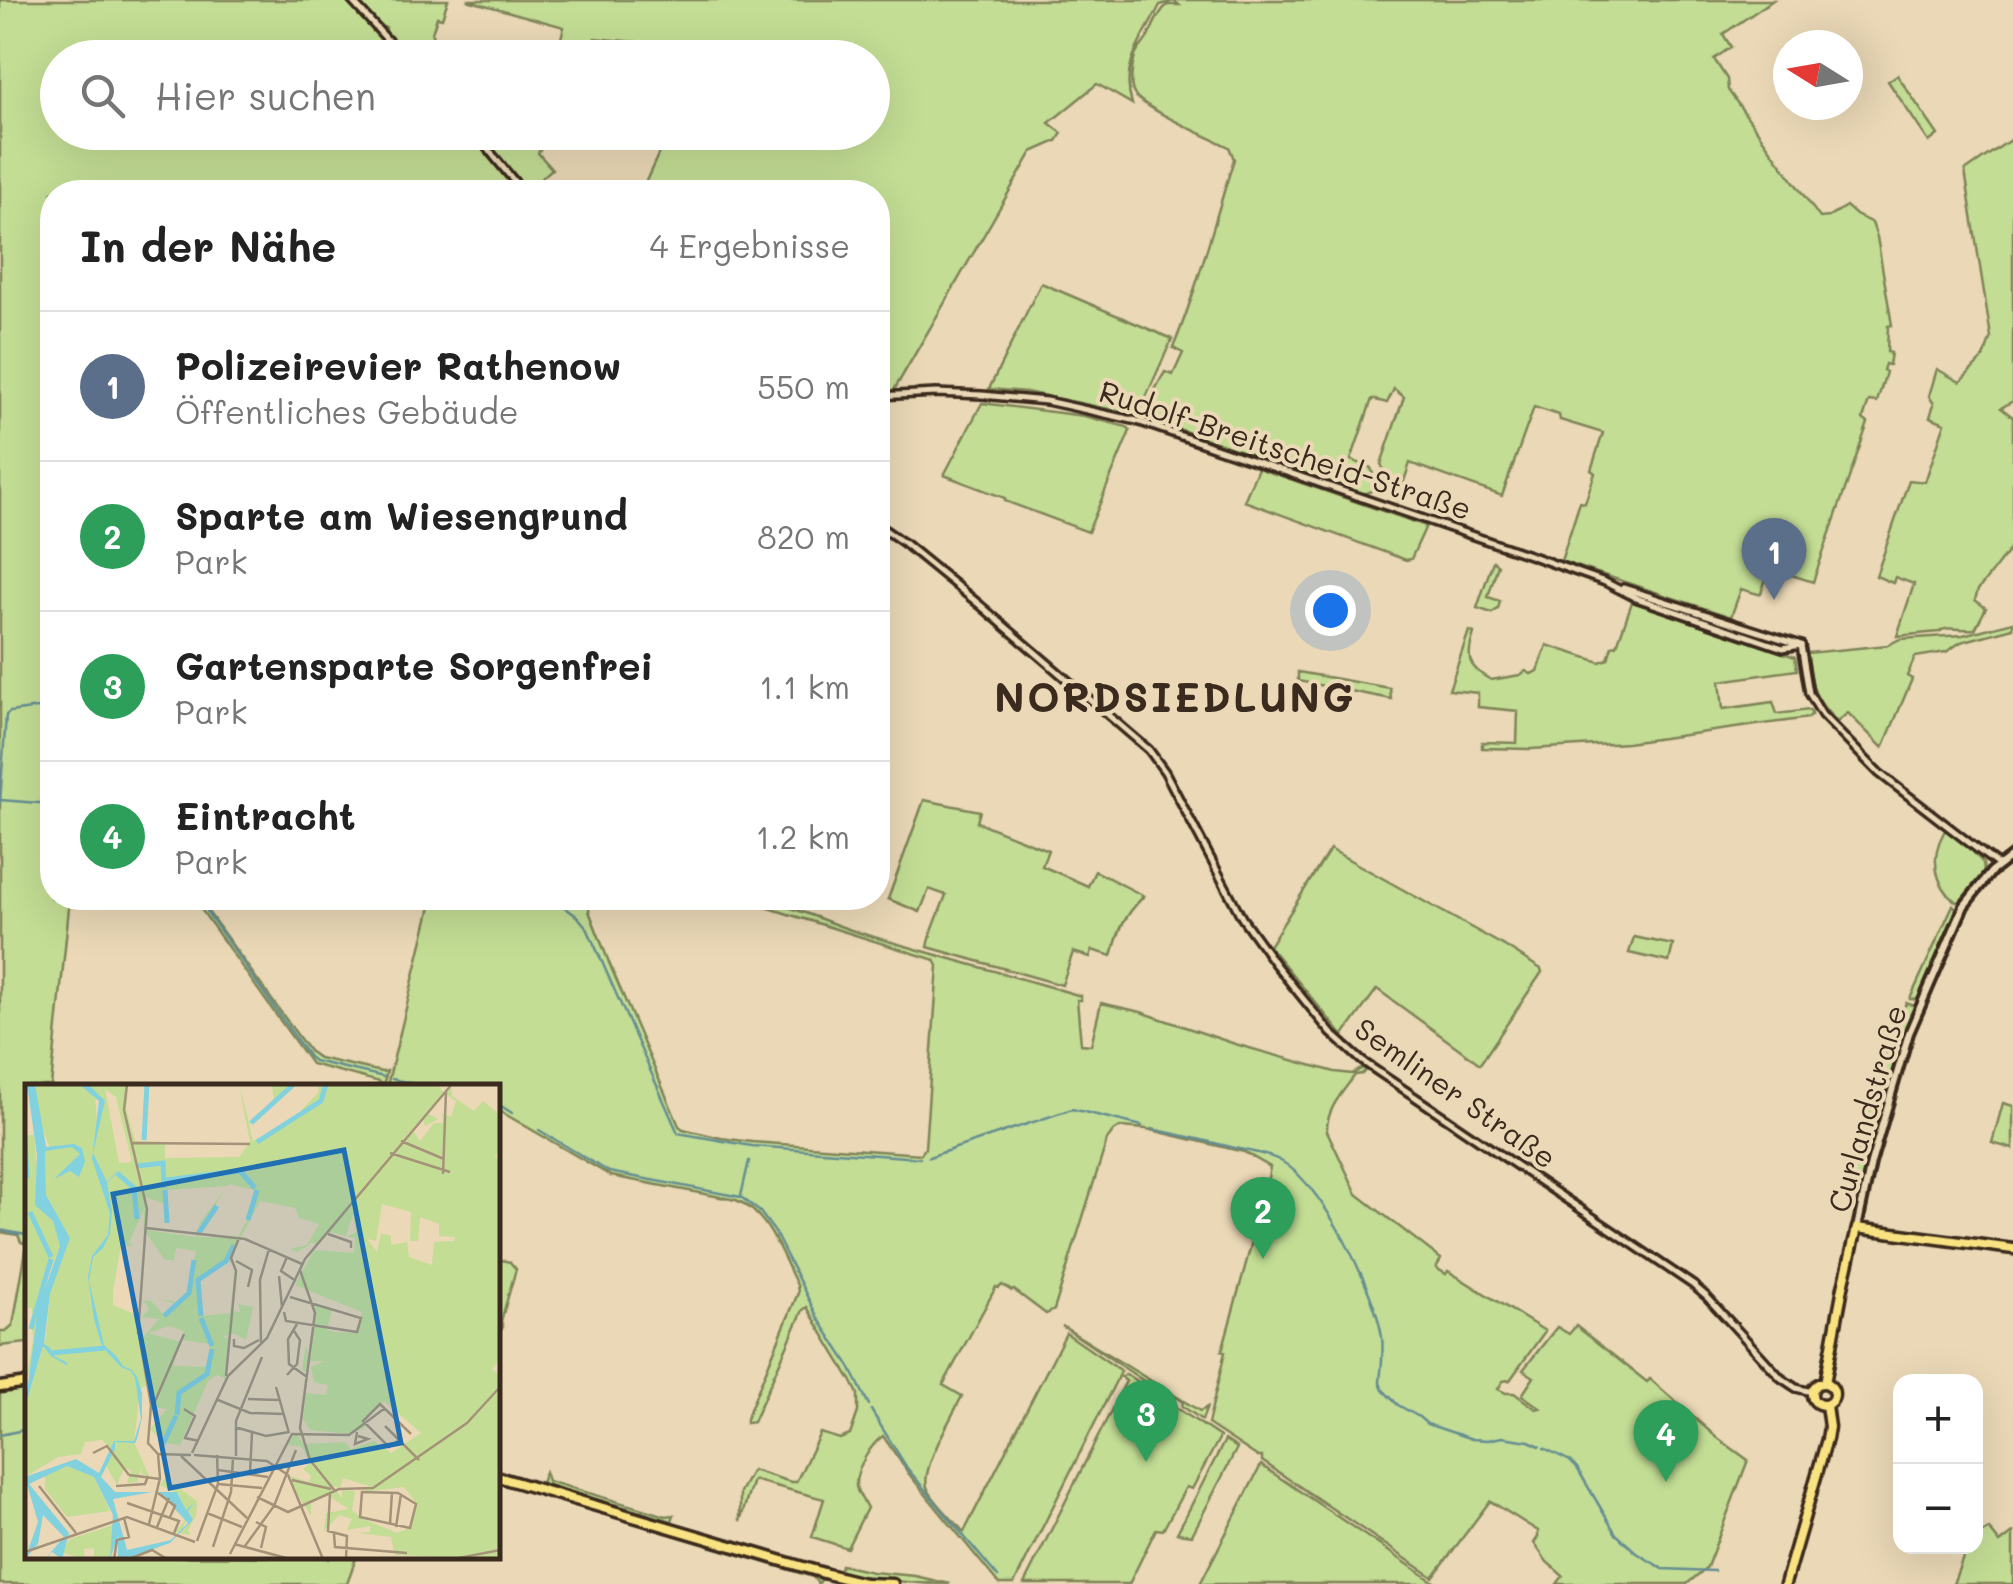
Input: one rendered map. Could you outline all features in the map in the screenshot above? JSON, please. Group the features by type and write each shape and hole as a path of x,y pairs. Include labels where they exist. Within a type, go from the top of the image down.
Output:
{"main road":[{"name":"Curlandstraße","path":"1825,1383 1842,1287 1906,1041 1962,908 1998,865 2013,855"},
{"path":"1857,1228 2013,1249"},
{"path":"0,1387 25,1383"},
{"path":"1825,1383 1831,1386 1833,1400 1826,1405 1815,1403 1812,1392 1816,1385 1825,1383"},
{"path":"1786,1584 1827,1440 1826,1405"},
{"path":"500,1477 864,1583 893,1584"}],"street":[{"path":"351,0 388,40"},
{"path":"489,150 513,180"},
{"name":"Rudolf-Breitscheid-Straße","path":"890,396 998,396 1046,401 1137,421 1612,585 1636,598 1770,644 1783,648 1800,646 1808,694 1822,714 1885,777 1998,865"},
{"name":"Semliner Straße","path":"890,533 1150,750 1166,772 1242,918 1339,1042 1693,1285 1788,1384 1812,1392"}],"green space":[{"path":"0,0 346,0 383,40 40,40 40,150 484,150 510,180 40,180 40,910 69,910 51,1084 25,1084 25,1243 18,1235 0,1232"},
{"path":"355,0 448,0 442,18 437,17 433,40 392,40 386,28 379,26"},
{"path":"467,0 1773,0 1723,34 1731,47 1714,59 1727,79 1728,90 1820,218 1846,206 1872,223 1892,325 1888,326 1889,365 1885,364 1883,370 1886,372 1877,402 1869,401 1863,419 1868,423 1813,582 1770,568 1761,593 1741,589 1731,617 1561,561 1580,502 1585,503 1595,473 1591,470 1603,433 1560,420 1559,415 1534,407 1502,496 1410,463 1398,499 1381,464 1404,397 1394,389 1387,403 1372,399 1351,460 1371,468 1374,490 1363,494 1147,418 1165,372 1173,375 1183,353 1173,348 1234,159 1229,147 1178,123 1140,100 1132,90 1135,56 1167,5 1179,5 1174,1 1160,5 1135,52 1129,77 1132,104 1097,84 1049,123 1062,133 1057,141 1032,152 890,392 890,180 646,180 660,150 890,150 890,40 561,40 564,27"},
{"path":"1897,75 1938,135 1929,142 1888,81"},
{"path":"2013,138 2013,401 2001,408 2013,417 2013,545 1978,590 1975,600 1986,608 1975,629 1897,636 1914,584 1895,577 1893,583 1876,576 1909,480 1925,482 1945,423 1930,417 1934,404 1929,396 1937,369 1960,382 1984,357 1991,337 1965,171"},
{"path":"491,150 540,150 538,153 552,169 540,180 516,180"},
{"path":"1041,283 1172,339 1138,415 1026,392 989,389"},
{"path":"982,403 1084,416 1127,427 1130,431 1088,532 944,475"},
{"path":"1258,468 1426,526 1411,559 1244,501"},
{"path":"1493,561 1498,565 1488,597 1500,601 1492,613 1477,608"},
{"path":"1632,602 1795,657 1797,670 1720,681 1723,709 1773,702 1777,714 1809,710 1812,714 1808,718 1627,743 1482,748 1482,742 1517,743 1518,711 1478,707 1478,693 1449,690 1469,631 1474,633 1470,661 1491,680 1538,671 1547,645 1600,662 1608,659 1612,646 1617,645"},
{"path":"2013,622 2013,628 1961,642 1946,652 1915,657 1907,676 1912,679 1883,748 1848,713 1837,722 1814,691 1807,653 1888,645 1900,639 1963,635"},
{"path":"1298,672 1390,688 1391,699 1298,681"},
{"path":"924,800 980,811 977,822 1048,850 1042,866 1088,886 1095,871 1144,896 1123,923 1112,956 1092,950 1090,957 1073,952 1062,985 928,947 946,895 929,889 920,912 890,900"},
{"path":"1947,830 1975,851 1983,863 1984,872 1956,902 1943,887 1937,869 1937,851"},
{"path":"1330,849 1541,969 1480,1064 1377,989 1343,1036 1269,946"},
{"path":"1953,905 1953,919 1918,1000 1910,999"},
{"path":"202,910 207,910 309,1051 319,1058 387,1071 382,1084 311,1064"},
{"path":"430,910 589,910 683,1129 752,1142 921,1154 925,1148 938,966 935,960 775,910 797,910 857,932 1081,996 1077,1000 1081,1044 1091,1045 1101,1003 1335,1072 1352,1074 1363,1068 1366,1070 1355,1075 1336,1101 1327,1131 1357,1194 1441,1259 1436,1268 1446,1274 1448,1271 1545,1331 1510,1380 1503,1381 1498,1389 1540,1408 1522,1395 1534,1377 1523,1370 1557,1327 1569,1334 1576,1326 1647,1382 1650,1379 1748,1460 1707,1567 1687,1584 1557,1584 1563,1576 1534,1543 1538,1531 1490,1501 1433,1577 1262,1461 1262,1457 1208,1424 1225,1352 1222,1351 1270,1167 1244,1152 1147,1129 1120,1127 1107,1140 1054,1310 1046,1314 1014,1290 996,1287 943,1385 962,1396 933,1455 927,1487 964,1532 1066,1333 1121,1371 1014,1584 999,1584 883,1436 869,1451 858,1473 857,1489 867,1508 847,1548 812,1537 824,1499 753,1480 740,1521 740,1492 752,1470 796,1482 820,1433 840,1439 850,1435 858,1412 858,1394 807,1307 753,1422 746,1423 798,1293 773,1236 757,1214 736,1200 611,1176 500,1111 500,1084 387,1084"},
{"path":"1634,937 1673,945 1669,962 1629,953"},
{"path":"1906,1003 1915,1006 1882,1102 1872,1099"},
{"path":"2003,1103 2013,1106 2013,1149 1992,1143"},
{"path":"1868,1108 1879,1114 1861,1183 1858,1187 1849,1186 1850,1167 1858,1159"},
{"path":"25,1256 25,1343 0,1346 0,1331 13,1325"},
{"path":"500,1260 516,1269 501,1321 500,1332"},
{"path":"1062,1326 1200,1411 1207,1407 1202,1420 1182,1406 1183,1402 1169,1393 1166,1396"},
{"path":"1126,1374 1220,1437 1192,1489 1186,1487 1163,1530 1156,1529 1129,1584 1024,1584 1126,1381 1121,1377"},
{"path":"25,1386 25,1559 355,1559 347,1584 0,1584 0,1389"},
{"path":"1225,1440 1237,1448 1192,1535 1177,1533"},
{"path":"1261,1465 1437,1584 1200,1584"},
{"path":"545,1472 548,1481 666,1516 674,1515 672,1521 541,1483"},
{"path":"543,1496 824,1577 818,1584 813,1577"},
{"path":"1989,1529 2000,1543 2013,1533 2013,1584 1953,1584 1964,1554 1983,1554 1983,1532"},
{"path":"841,1565 950,1584 867,1577 839,1572"}],"waterway":[{"path":"0,803 6,715 40,708"},
{"path":"0,800 40,803"},
{"path":"568,910 587,928 678,1133 752,1146 920,1158"},
{"path":"207,912 309,1057 384,1077"},
{"path":"392,1079 416,1084"},
{"path":"500,1105 512,1113"},
{"path":"929,1157 1072,1109 1142,1126"},
{"path":"1152,1129 1274,1158 1312,1190 1344,1240 1369,1293 1382,1337 1380,1383 1398,1405 1427,1424 1472,1439 1502,1437 1540,1446"},
{"path":"539,1130 609,1172 741,1197 760,1212 869,1405"},
{"path":"741,1196 749,1161"},
{"path":"0,1230 25,1235"},
{"path":"871,1410 907,1468 998,1577"},
{"path":"0,1435 25,1430"},
{"path":"1544,1448 1577,1468 1616,1534 1637,1553 1663,1569 1714,1571"}],"place":[{"name":"Polizeirevier Rathenow","path":"1774,600"},
{"name":"Sparte am Wiesengrund","path":"1263,1259"},
{"name":"Gartensparte Sorgenfrei","path":"1146,1462"},
{"name":"Eintracht","path":"1666,1482"}],"district":[{"name":"NORDSIEDLUNG","path":"1175,698"}]}
